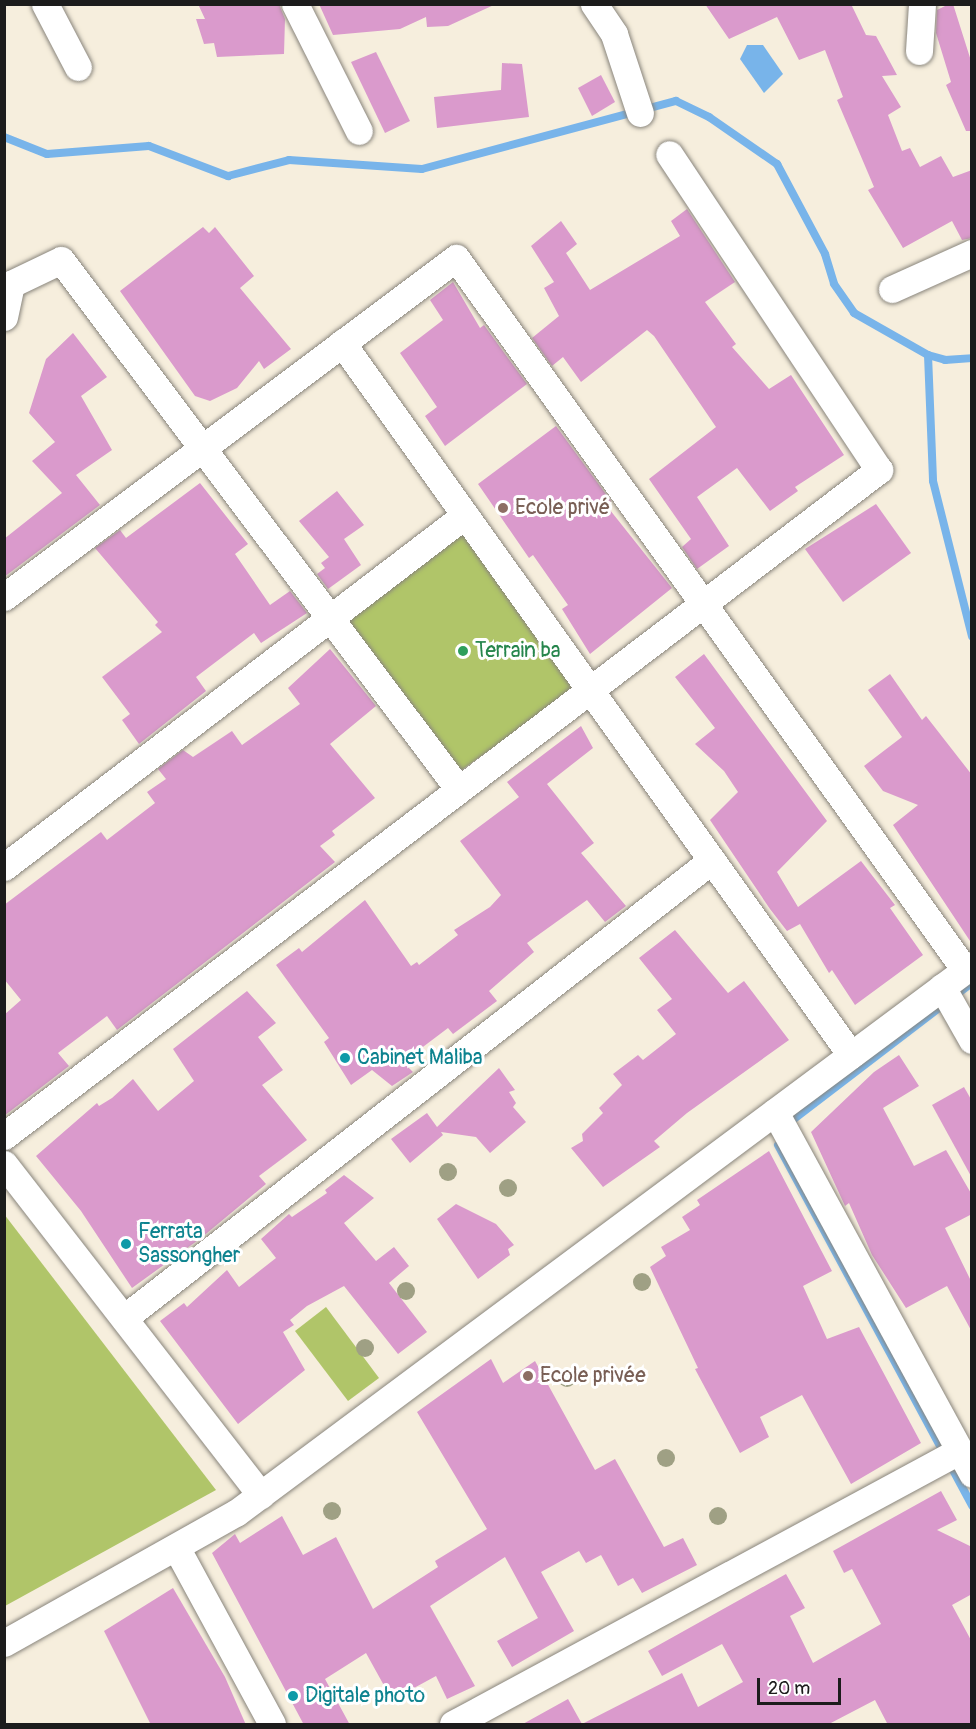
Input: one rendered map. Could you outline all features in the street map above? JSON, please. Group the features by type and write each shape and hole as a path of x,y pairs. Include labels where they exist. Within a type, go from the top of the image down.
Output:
{"street":[{"path":"45,4 78,67"},
{"path":"295,4 359,131"},
{"path":"594,4 614,34 640,114"},
{"path":"919,51 922,4"},
{"path":"4,1136 458,787 879,470 669,154"},
{"path":"892,289 972,253"},
{"path":"4,597 456,258 702,602 968,967 261,1495 176,1547 4,1643"},
{"path":"4,316 11,284 61,260 333,617 458,787"},
{"path":"342,343 851,1054"},
{"path":"4,867 465,515"},
{"path":"124,1318 712,860"},
{"path":"942,987 972,1040"},
{"path":"776,1112 972,1474"},
{"path":"4,1164 261,1495"},
{"path":"453,1725 959,1451"},
{"path":"176,1547 272,1725"}],"green space":[{"name":"Terrain ba","path":"465,529 582,685 460,771 344,618"},
{"path":"4,1214 216,1490 5,1606 4,1606"},
{"path":"326,1307 379,1378 348,1401 295,1331"}],"water":[{"path":"747,45 763,45 783,74 764,93 740,59"}],"building":[{"path":"198,4 279,4 285,19 284,54 217,57 214,43 204,44 196,19 205,19"},
{"path":"319,4 496,4 448,26 427,27 426,17 400,29 333,35"},
{"path":"705,4 851,4 866,35 876,36 897,75 882,76 901,107 888,115 902,151 910,148 920,167 941,156 953,177 972,170 972,238 962,240 952,221 903,248 868,190 874,187 837,100 843,97 825,50 799,60 777,17 729,39"},
{"path":"953,4 972,64 972,131 966,131 946,85 951,82 936,33 937,10"},
{"path":"376,52 410,121 385,133 351,62"},
{"path":"502,63 522,64 529,117 437,128 434,97 501,90"},
{"path":"601,75 615,102 592,116 578,88"},
{"path":"687,209 735,282 705,302 736,344 732,347 769,389 791,375 844,455 795,487 798,491 770,511 737,468 697,497 729,546 697,569 682,547 691,539 649,479 716,427 654,336 647,330 581,382 563,357 552,366 532,338 559,316 544,288 554,282 531,246 561,221 577,244 566,253 590,290 680,236 671,221"},
{"path":"203,227 209,233 215,227 254,276 240,288 291,349 264,369 259,361 237,388 210,401 195,396 120,291"},
{"path":"453,282 480,328 484,325 527,384 445,446 425,416 437,407 400,353 443,320 430,300"},
{"path":"73,333 107,377 81,396 112,450 76,475 100,505 4,577 4,539 62,493 32,461 55,442 29,413 46,359"},
{"path":"556,426 611,501 606,505 672,588 590,654 562,609 568,605 533,555 529,558 478,484"},
{"path":"200,483 248,544 235,554 270,605 290,591 307,613 261,643 254,633 196,677 206,691 139,744 122,720 130,714 102,677 162,632 155,625 158,622 95,548 120,530 126,538"},
{"path":"337,491 364,525 344,539 361,565 328,589 317,574 325,568 321,563 329,557 299,521"},
{"path":"876,504 911,553 843,602 805,549"},
{"path":"330,649 376,706 330,744 375,798 332,831 335,835 320,846 335,862 117,1030 107,1016 58,1053 69,1066 4,1116 4,1015 21,1000 4,979 4,905 101,832 107,840 155,803 147,792 166,779 158,769 183,750 193,757 232,731 242,745 300,704 288,688"},
{"path":"704,654 827,821 777,872 798,907 861,861 895,905 890,908 923,955 855,1005 832,970 829,973 800,924 787,931 710,820 738,792 724,771 695,744 715,728 675,677"},
{"path":"890,674 922,720 926,716 972,775 972,944 893,825 918,805 883,791 864,766 902,737 868,690"},
{"path":"581,726 593,748 547,784 594,843 581,853 626,906 605,922 587,900 527,943 534,952 489,991 497,1001 453,1034 448,1028 403,1062 413,1072 392,1086 372,1070 351,1085 324,1042 329,1038 276,965 299,948 302,952 365,900 411,966 417,962 419,965 458,935 454,930 490,907 501,895 460,841 519,797 507,782"},
{"path":"675,930 728,993 744,981 789,1040 687,1113 654,1141 660,1147 603,1187 571,1148 583,1141 582,1134 603,1113 599,1108 622,1085 613,1074 638,1055 643,1060 676,1034 657,1010 672,999 639,958"},
{"path":"247,991 276,1023 258,1037 283,1070 262,1085 307,1140 259,1176 266,1184 201,1238 132,1288 81,1211 36,1156 97,1103 99,1106 112,1098 133,1079 158,1111 194,1081 173,1049"},
{"path":"899,1055 919,1086 883,1108 914,1166 946,1150 972,1195 972,1214 945,1228 972,1283 972,1332 947,1286 906,1308 872,1255 849,1203 845,1206 811,1132 874,1072"},
{"path":"499,1068 515,1090 509,1092 516,1103 513,1107 526,1122 490,1153 476,1137 441,1132 443,1135 410,1163 391,1139 427,1113 437,1127"},
{"path":"964,1087 972,1101 972,1178 932,1105"},
{"path":"769,1151 832,1271 803,1286 827,1339 859,1327 921,1443 851,1484 802,1395 760,1417 769,1437 740,1453 695,1369 698,1368 650,1267 666,1256 661,1247 690,1230 682,1217 700,1205 697,1200"},
{"path":"344,1175 374,1198 344,1223 376,1261 394,1247 409,1266 389,1283 427,1332 398,1354 344,1286 307,1306 290,1320 294,1325 283,1332 305,1370 238,1424 160,1321 184,1303 187,1307 227,1270 239,1287 276,1258 261,1239 289,1214 292,1217 327,1193 325,1190"},
{"path":"456,1204 496,1224 514,1245 508,1249 510,1255 478,1279 437,1219"},
{"path":"491,1359 503,1383 535,1361 595,1470 615,1459 664,1547 683,1538 697,1565 642,1593 633,1578 618,1586 601,1555 586,1563 579,1551 541,1572 574,1631 512,1667 497,1641 538,1618 505,1557 430,1606 475,1686 447,1699 436,1676 392,1700 366,1653 325,1679 350,1725 304,1725 212,1553 235,1534 240,1543 282,1516 303,1555 336,1537 373,1609 438,1567 435,1561 487,1529 417,1412"},
{"path":"941,1491 957,1520 937,1530 972,1547 972,1594 952,1605 972,1642 972,1725 888,1725 875,1700 827,1725 521,1725 568,1699 582,1724 682,1673 698,1707 743,1682 722,1644 662,1676 648,1651 786,1574 805,1608 790,1616 813,1663 881,1624 852,1569 844,1573 833,1551"},
{"path":"173,1588 225,1677 246,1725 151,1725 104,1631"}],"waterway":[{"path":"4,137 47,154 149,146 228,176 289,160 422,169 676,101 709,117 777,164 825,254 834,284 854,313 928,355 945,360 972,358"},
{"path":"928,355 933,481 972,636"},
{"path":"786,1125 972,983"},
{"path":"778,1145 972,1506"}],"place":[{"name":"Ecole privé","path":"503,508"},
{"name":"Terrain ba","path":"463,651"},
{"name":"Cabinet Maliba","path":"345,1058"},
{"name":"Ferrata Sassongher","path":"126,1244"},
{"name":"Ecole privée","path":"528,1376"},
{"name":"Digitale photo","path":"293,1696"}]}
